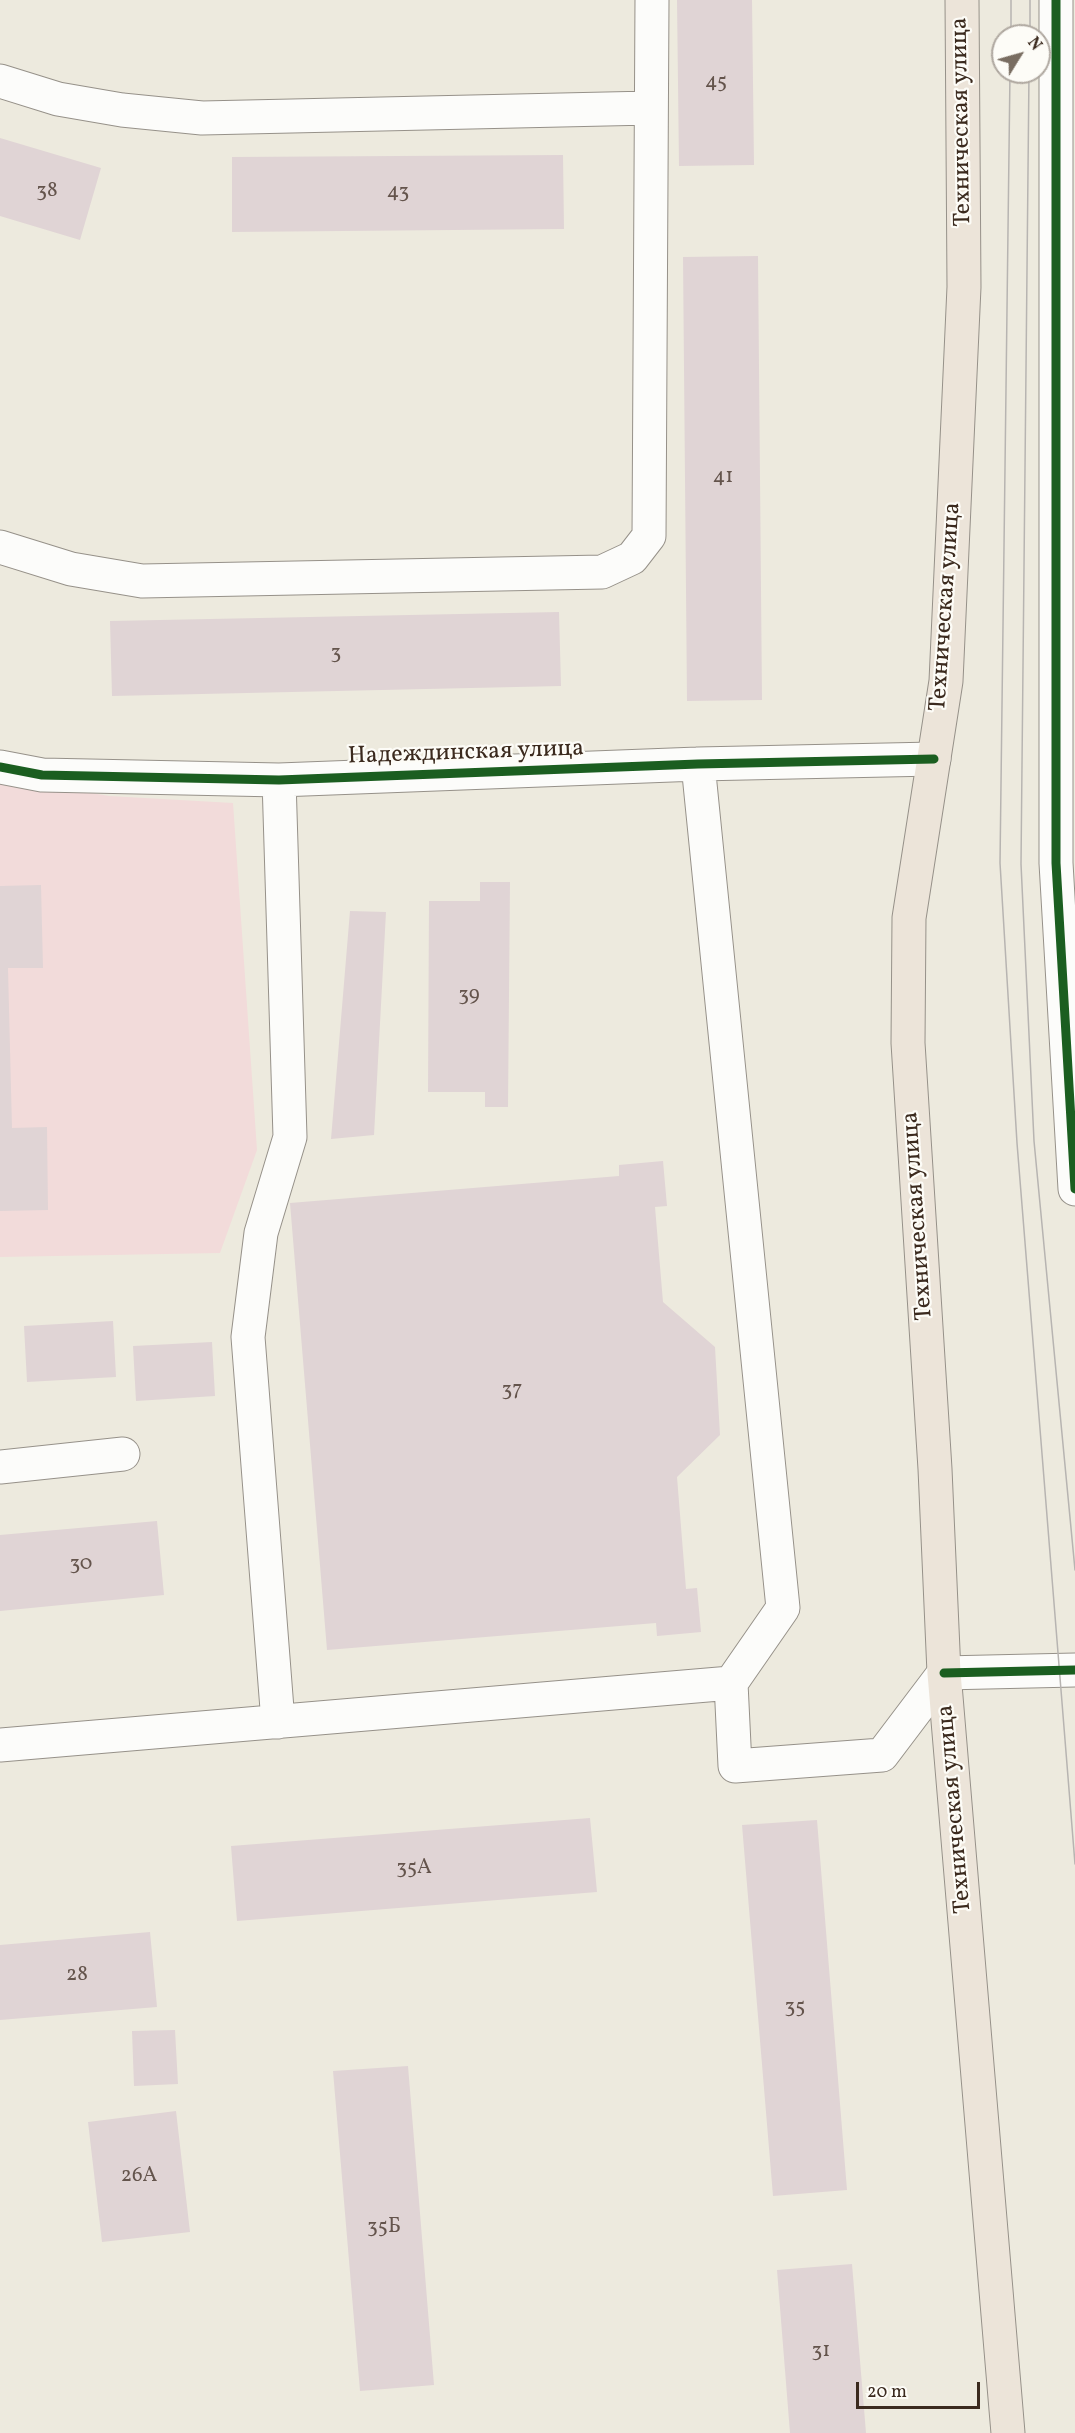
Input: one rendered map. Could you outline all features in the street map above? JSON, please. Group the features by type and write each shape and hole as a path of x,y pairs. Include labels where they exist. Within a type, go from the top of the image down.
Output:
{"main road":[{"name":"Техническая улица","path":"962,0 964,287 946,681 909,918 908,1043 935,1469 944,1673 1008,2433"}],"street":[{"path":"0,547 70,569 142,580 602,572 632,558 649,536 652,0"},
{"path":"1062,19 1065,818 1075,1189"},
{"path":"0,81 58,99 122,110 202,118 651,108"},
{"name":"Надеждинская улица","path":"0,767 42,775 279,780 698,764 933,759"},
{"path":"698,764 783,1608 731,1683 735,1767 882,1755 944,1673 1075,1670"},
{"path":"278,1722 248,1337 261,1233 290,1137 279,780"},
{"path":"0,1467 123,1454"},
{"path":"0,1745 731,1683"}],"shaded area":[{"path":"0,777 109,796 233,803 257,1150 220,1253 0,1257"}],"building":[{"path":"677,0 752,0 754,165 679,166"},
{"path":"0,138 101,168 80,240 0,216"},
{"path":"563,155 564,229 232,232 232,157"},
{"path":"758,256 762,700 687,701 683,257"},
{"path":"559,612 561,686 112,696 110,621"},
{"path":"480,882 510,882 508,1107 485,1107 485,1092 428,1092 429,901 480,901"},
{"path":"41,885 43,968 8,968 12,1128 47,1127 48,1210 0,1211 0,886"},
{"path":"350,911 386,912 374,1135 331,1139"},
{"path":"663,1161 667,1206 655,1207 663,1302 715,1347 720,1435 677,1477 686,1589 697,1588 701,1632 657,1636 656,1623 327,1650 290,1203 619,1176 619,1165"},
{"path":"113,1321 116,1377 27,1382 24,1326"},
{"path":"212,1342 215,1396 136,1401 133,1346"},
{"path":"157,1521 164,1595 0,1611 0,1535"},
{"path":"590,1818 597,1892 237,1921 231,1846"},
{"path":"817,1820 847,2190 773,2196 742,1825"},
{"path":"150,1932 157,2007 0,2020 0,1945"},
{"path":"175,2030 178,2084 134,2086 132,2031"},
{"path":"408,2066 434,2385 360,2391 333,2071"},
{"path":"176,2111 190,2232 102,2242 88,2122"},
{"path":"852,2264 866,2433 790,2433 777,2270"}],"tram line":[{"path":"1011,0 1011,24"},
{"path":"1030,0 1030,24"},
{"path":"1010,84 1000,863 1017,1143 1075,1864"},
{"path":"1029,84 1021,864 1034,1141 1075,1570"}],"cycle path":[{"path":"1056,0 1056,863 1075,1189"},
{"path":"0,767 42,775 279,780 698,764 934,759"},
{"path":"944,1673 1075,1670"}]}
